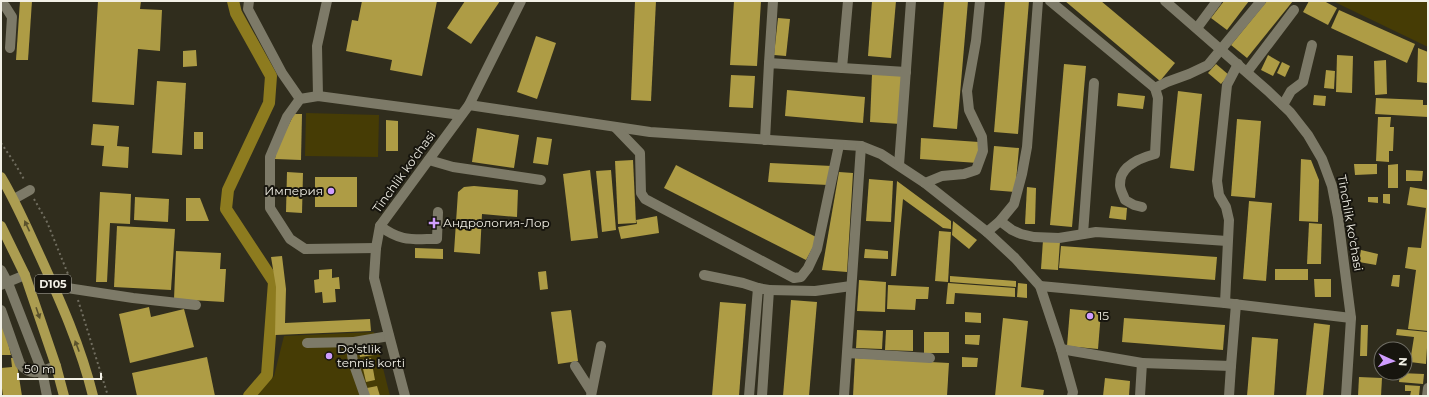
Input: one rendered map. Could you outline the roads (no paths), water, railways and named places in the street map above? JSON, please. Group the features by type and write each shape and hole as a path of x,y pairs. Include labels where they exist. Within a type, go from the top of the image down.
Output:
{"main road":[{"name":"D105","path":"1,178 14,199 54,286 87,370 93,396"},
{"name":"D105","path":"1,226 25,275 56,366 64,396"}],"street":[{"path":"249,1 248,9 251,15 282,73 300,99"},
{"path":"318,96 317,46 327,1"},
{"name":"Tinchlik ko'chasi","path":"405,396 374,278 376,248 380,226 469,105 521,1"},
{"path":"765,140 773,1"},
{"path":"842,68 848,1"},
{"path":"899,165 911,1"},
{"path":"925,183 942,176 964,174 976,170 983,152 982,137 969,110 967,91 976,41 980,1"},
{"path":"987,232 1000,221 1014,204 1022,174 1027,147 1038,1"},
{"path":"1050,1 1155,88 1158,98 1155,154 1142,158 1129,165 1122,174 1120,185 1125,200 1142,207"},
{"name":"Tinchlik ko'chasi","path":"1165,1 1247,72 1297,119 1318,151 1326,168 1332,186 1338,217 1351,318 1346,396"},
{"path":"1197,28 1217,1"},
{"path":"1155,88 1208,65 1261,1"},
{"path":"1,5 4,6 12,17 10,48"},
{"path":"1247,72 1294,10"},
{"path":"1283,105 1290,92 1302,82 1312,45"},
{"path":"769,64 906,72"},
{"path":"1225,303 1229,220 1226,207 1219,195 1217,181 1227,85 1238,64"},
{"path":"1083,234 1094,83"},
{"path":"376,248 305,249 290,239 270,208 270,157 287,117 300,99 318,96 461,115"},
{"path":"469,105 650,132 861,146 881,154 925,183 987,232 1040,286 1061,349 1072,396"},
{"path":"615,127 640,153 641,193 646,199 794,278 802,278 817,249 839,145"},
{"path":"844,396 861,146"},
{"path":"429,160 453,168 541,180"},
{"path":"14,199 30,190"},
{"path":"380,226 391,234 403,239 437,239 438,212"},
{"path":"1000,221 1012,230 1034,237 1059,238 1096,232 1227,241"},
{"path":"1,270 4,284 42,371 47,396"},
{"path":"4,284 25,275"},
{"path":"704,275 769,290 815,290 851,286"},
{"path":"54,286 133,298 196,305"},
{"path":"1040,286 1236,304 1351,318"},
{"path":"749,396 758,288"},
{"path":"762,396 769,290"},
{"path":"1229,396 1236,304"},
{"path":"1,310 20,364 25,371 33,373 56,366"},
{"path":"307,343 354,342 390,336"},
{"path":"354,342 351,347 353,362 365,396"},
{"path":"591,394 601,346"},
{"path":"1061,349 1142,362 1231,366"},
{"path":"847,353 930,358"},
{"path":"1140,396 1142,362"},
{"path":"576,366 591,394"},
{"path":"1427,396 1428,388"}],"waterway":[{"path":"233,1 236,13 271,76 269,103 228,190 226,209 274,282 267,375 249,396"}],"place":[{"name":"Империя","path":"331,191"},
{"name":"Андрология-Лор","path":"434,223"},
{"name":"15","path":"1090,316"},
{"name":"Do'stlik tennis korti","path":"329,356"}]}
